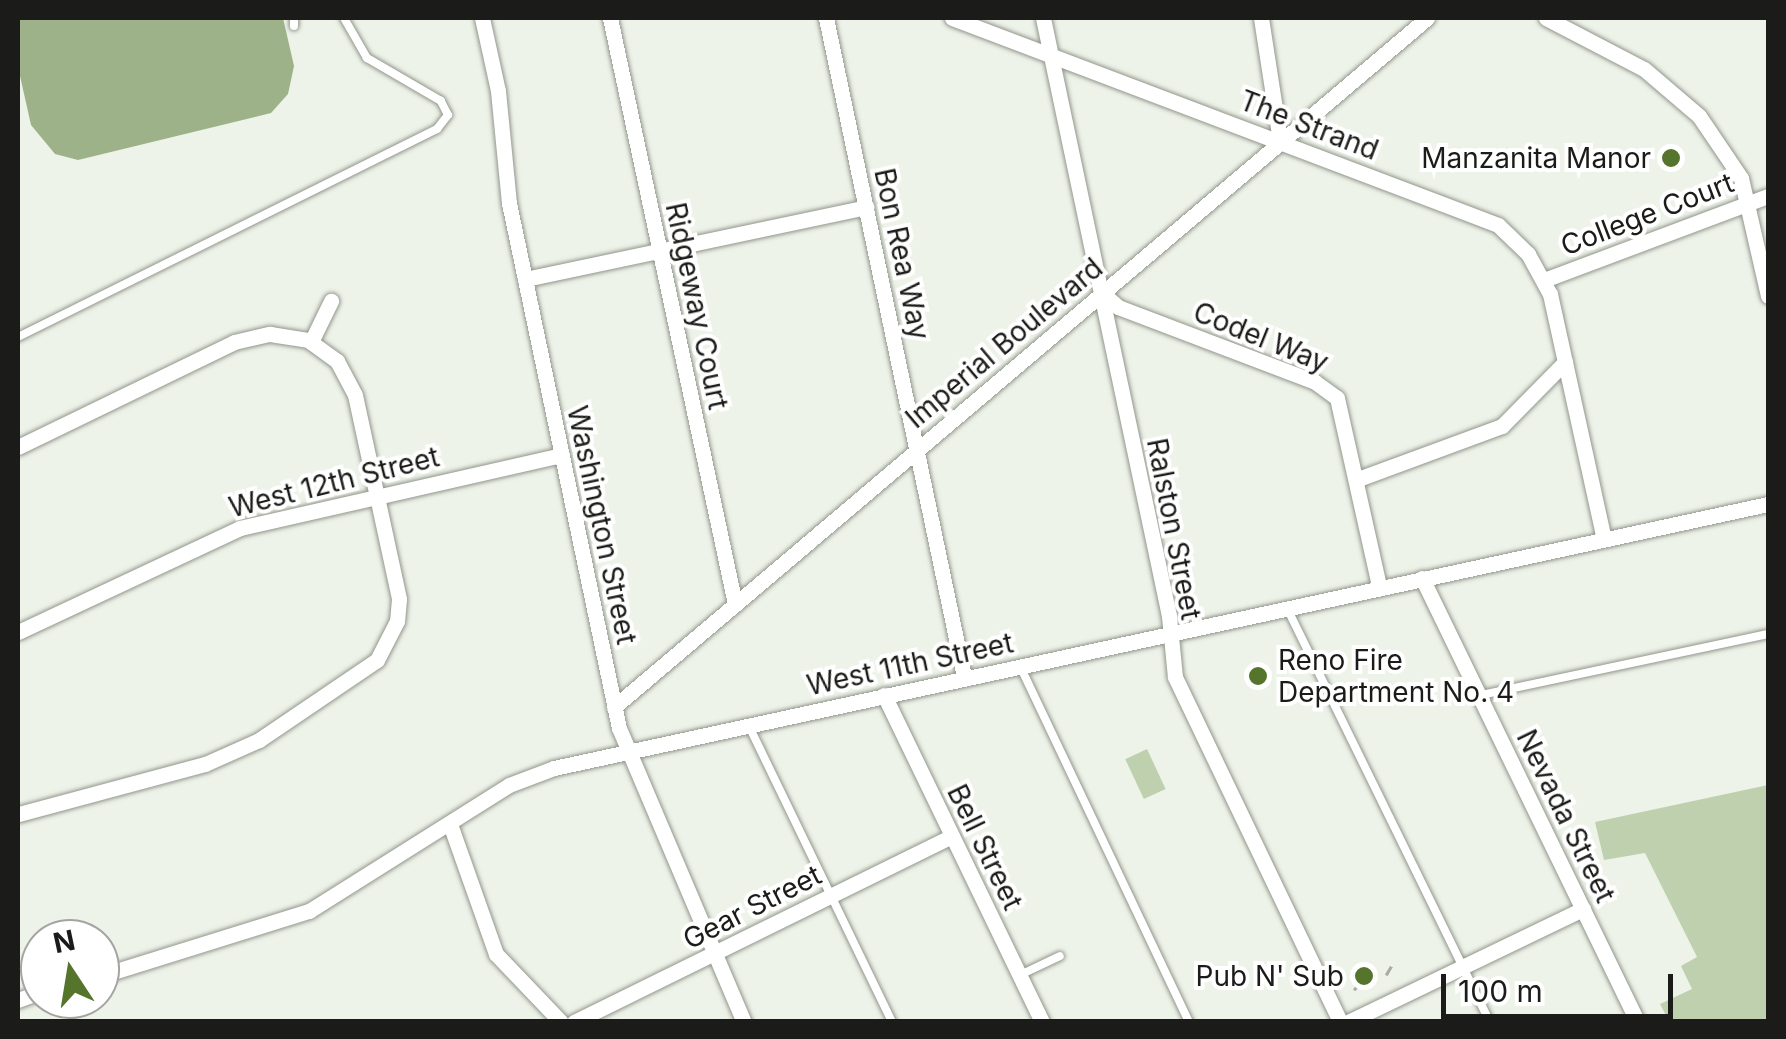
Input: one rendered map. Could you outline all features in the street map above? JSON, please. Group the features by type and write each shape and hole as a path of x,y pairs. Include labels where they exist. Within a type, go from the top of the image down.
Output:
{"street":[{"name":"Washington Street","path":"482,18 525,279 614,708 625,750 744,1022"},
{"name":"Ridgeway Court","path":"610,18 735,604"},
{"name":"Bon Rea Way","path":"826,18 964,678"},
{"name":"The Strand","path":"952,18 1498,225 1544,280 1604,539"},
{"name":"Ralston Street","path":"1043,18 1181,694 1340,1022"},
{"path":"1261,18 1280,141"},
{"name":"Imperial Boulevard","path":"614,708 1427,18"},
{"path":"1546,18 1664,83 1731,159 1748,201 1768,296"},
{"name":"College Court","path":"1544,280 1768,196"},
{"path":"525,279 866,207"},
{"name":"Codel Way","path":"1101,292 1118,307 1327,388 1343,410 1379,586"},
{"path":"311,342 332,301"},
{"path":"18,446 234,342 270,334 311,342 348,377 395,574 397,621 388,644 361,674 229,755 18,814"},
{"path":"1358,479 1502,426 1565,362"},
{"name":"West 12th Street","path":"18,632 240,528 562,455"},
{"name":"West 11th Street","path":"120,970 282,923 531,775 625,750 1768,504"},
{"name":"Nevada Street","path":"1422,578 1638,1022"},
{"name":"Bell Street","path":"884,695 1042,1022"},
{"path":"450,824 496,954 561,1022"},
{"name":"Gear Street","path":"574,1022 952,836"},
{"path":"1348,1022 1582,909"}],"lane":[{"path":"18,338 437,129 448,116 441,101 367,58 344,18"},
{"path":"1286,606 1490,1022"},
{"path":"1480,695 1768,634"},
{"path":"1020,666 1190,1022"},
{"path":"748,724 892,1022"},
{"path":"1020,976 1060,956"}],"path":[{"path":"1386,975 1392,964"},
{"path":"1354,990 1360,975"}],"shaded area":[{"path":"18,18 283,18 294,66 288,94 271,113 78,160 55,154 31,125 18,67"},
{"path":"1147,749 1166,789 1144,799 1125,759"},
{"path":"1768,785 1768,1021 1669,1021 1660,1004 1692,989 1681,966 1697,957 1645,853 1604,860 1595,822"}],"place":[{"name":"Manzanita Manor","path":"1671,158"},
{"name":"Reno Fire Department No. 4","path":"1258,676"},
{"name":"Pub N' Sub","path":"1364,976"}]}
